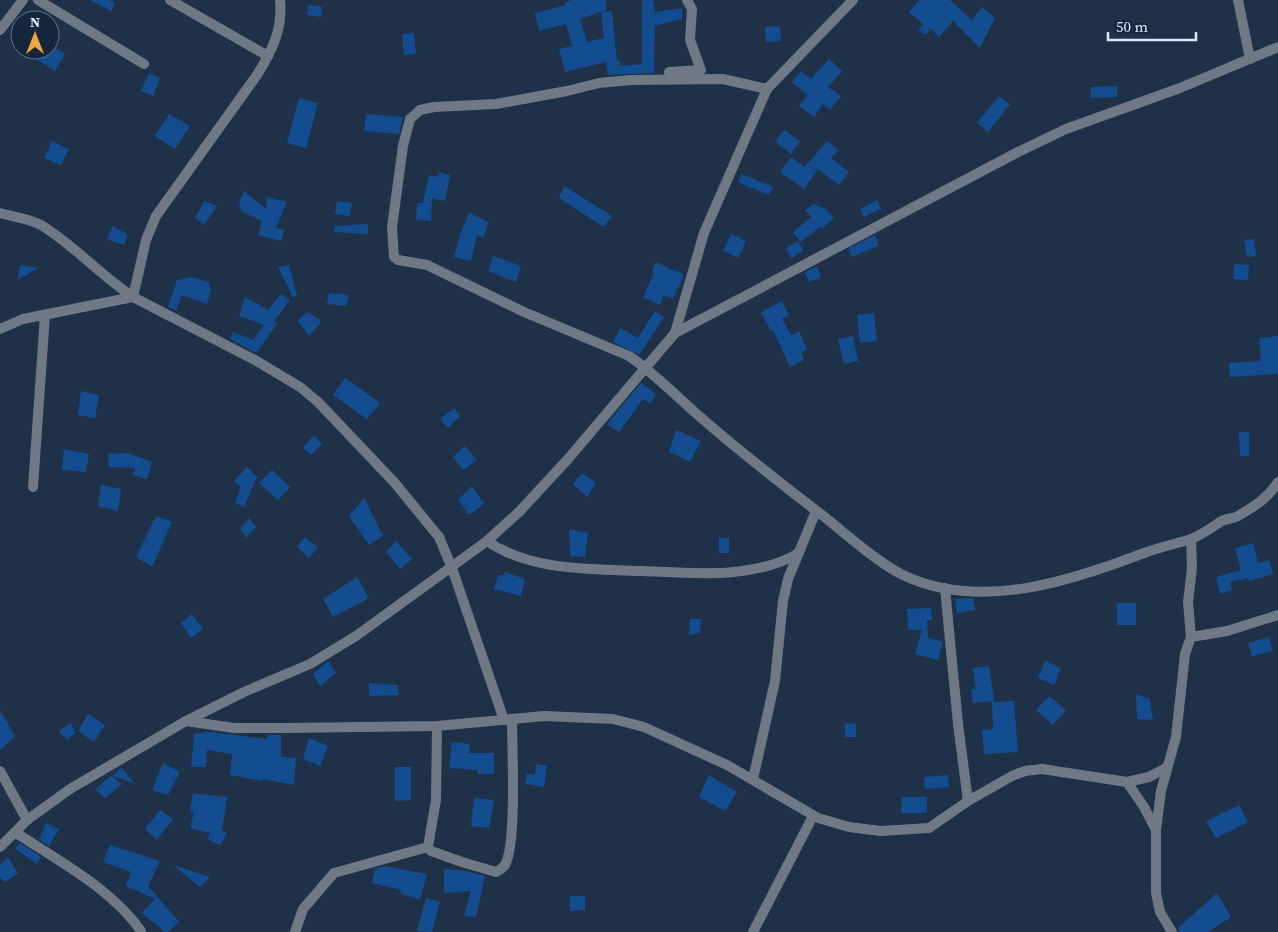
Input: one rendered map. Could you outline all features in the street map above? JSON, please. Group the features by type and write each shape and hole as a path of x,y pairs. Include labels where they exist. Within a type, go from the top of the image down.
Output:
{"street":[{"path":"0,30 23,0"},
{"path":"38,0 144,64"},
{"path":"170,0 268,56"},
{"path":"133,297 146,240 156,216 257,75 268,56 278,34 282,16 280,0"},
{"path":"671,79 669,72 701,70 690,40 692,10 687,0"},
{"path":"675,333 704,233 767,89 853,0"},
{"path":"1238,0 1250,58"},
{"path":"0,847 27,820 70,789 186,721 244,692 310,664 356,636 452,568 487,541 520,510 568,459 644,366 675,333 1018,152 1066,129 1180,88 1278,47"},
{"path":"767,89 723,79 671,79 598,83 567,91 496,104 434,107 420,110 410,120 403,146 392,227 394,257 398,260 427,265 524,312 629,356 644,366 698,416 816,511 903,575 945,588 980,592 1053,582 1096,572 1165,545 1191,539 1211,529 1222,520 1237,517 1268,497 1278,482"},
{"path":"0,213 27,219 40,225 60,239 110,282 133,297 282,375 318,402 420,512 439,537 452,568 508,720 512,825 505,864 500,870 490,871 439,854 428,847 334,873 303,909 295,932"},
{"path":"0,329 24,319 133,297"},
{"path":"34,487 45,315"},
{"path":"753,779 774,681 783,601 799,553 816,511"},
{"path":"1172,932 1160,912 1156,893 1156,830 1166,768 1176,737 1184,654 1191,637 1188,602 1192,568 1191,539"},
{"path":"487,541 498,549 560,566 696,573 759,567 799,553"},
{"path":"945,588 958,724 968,801"},
{"path":"1191,637 1227,631 1278,615"},
{"path":"186,721 234,728 437,726 544,716 595,717 628,721 727,765 813,816 869,830 923,830 929,828 968,801 1012,776 1034,769 1113,778 1127,782 1149,777 1166,768"},
{"path":"428,847 436,800 437,726"},
{"path":"0,771 27,820"},
{"path":"1127,782 1144,807 1156,830"},
{"path":"753,932 813,816"},
{"path":"15,832 74,870 127,911 141,931"}],"building":[{"path":"90,0 109,0 115,3 111,11"},
{"path":"572,0 606,0 606,10 580,19 587,42 604,38 601,12 612,11 617,61 620,61 620,66 642,64 642,0 653,0 655,12 682,8 682,19 655,26 654,73 608,75 606,62 565,72 559,49 572,46 566,24 539,31 535,13 566,5 565,2"},
{"path":"919,0 950,0 972,20 982,7 995,18 980,48 953,21 939,37 931,29 926,35 918,30 923,24 909,12"},
{"path":"308,5 322,7 321,17 307,15"},
{"path":"780,26 781,41 766,42 765,27"},
{"path":"414,33 416,54 404,55 402,34"},
{"path":"60,51 65,54 55,71 38,60 60,60"},
{"path":"829,59 842,71 828,87 841,96 830,110 823,104 814,117 799,106 807,95 792,82 801,71 811,79"},
{"path":"149,73 160,78 153,96 141,91"},
{"path":"1117,86 1117,97 1091,98 1091,87"},
{"path":"999,96 1010,104 988,132 977,123"},
{"path":"299,98 318,103 306,148 287,143"},
{"path":"169,114 190,126 175,149 155,136"},
{"path":"366,114 403,117 399,134 364,131"},
{"path":"784,130 800,141 791,154 775,142"},
{"path":"52,141 69,149 61,165 44,158"},
{"path":"827,141 838,150 831,158 849,172 839,185 818,169 804,189 780,172 791,157 805,167"},
{"path":"439,172 450,175 445,201 432,198 431,221 416,220 417,203 423,203 429,175 438,177"},
{"path":"742,174 773,187 769,195 738,182"},
{"path":"564,186 612,216 604,227 559,198"},
{"path":"244,191 266,209 267,197 287,202 276,228 284,230 281,241 258,235 262,221 241,211 239,202"},
{"path":"877,200 881,209 864,217 860,209"},
{"path":"204,201 217,206 204,225 195,218"},
{"path":"337,201 352,203 350,216 335,214"},
{"path":"813,204 826,209 834,218 822,229 820,227 801,242 793,232 811,217 805,210"},
{"path":"469,213 489,222 483,238 477,235 471,261 454,257 460,234"},
{"path":"368,224 368,234 334,232 335,226"},
{"path":"113,226 128,235 124,245 107,239"},
{"path":"731,234 746,241 738,258 723,251"},
{"path":"875,235 879,245 852,257 848,249"},
{"path":"1254,239 1256,256 1247,257 1244,240"},
{"path":"798,241 803,251 791,258 786,248"},
{"path":"493,256 521,266 516,282 488,271"},
{"path":"656,262 684,275 673,299 664,295 660,305 643,297 654,273 652,271"},
{"path":"1234,264 1249,265 1248,280 1233,279"},
{"path":"20,265 39,268 17,280"},
{"path":"289,265 297,296 293,297 278,267"},
{"path":"817,266 821,277 809,282 805,272"},
{"path":"192,277 208,282 211,290 207,304 182,295 176,310 168,307 177,280"},
{"path":"329,293 349,295 346,306 327,304"},
{"path":"281,294 290,300 274,321 277,324 256,353 230,339 233,332 253,340 264,325 239,316 245,297 268,310"},
{"path":"782,301 789,316 782,319 791,335 799,331 807,349 801,352 804,360 790,367 773,330 771,331 761,312"},
{"path":"655,311 664,317 639,355 613,342 620,328 638,338"},
{"path":"307,312 320,320 320,324 309,336 298,321"},
{"path":"874,313 877,341 860,343 857,315"},
{"path":"853,336 858,361 844,364 838,339"},
{"path":"1278,336 1278,374 1230,377 1229,363 1261,361 1259,338"},
{"path":"345,378 380,403 367,419 333,395"},
{"path":"641,383 656,394 650,403 643,399 619,432 607,424"},
{"path":"81,391 99,395 95,418 78,415"},
{"path":"454,408 460,416 448,428 440,419"},
{"path":"676,430 701,441 690,462 669,452"},
{"path":"1239,432 1249,432 1249,456 1240,456"},
{"path":"314,435 322,444 311,455 303,448"},
{"path":"465,446 477,460 463,470 453,457"},
{"path":"64,449 89,454 86,472 62,470"},
{"path":"128,453 152,462 147,479 133,475 135,468 109,467 108,454"},
{"path":"247,467 257,477 244,507 235,503 241,487 234,481"},
{"path":"272,470 290,487 278,500 259,483"},
{"path":"582,473 596,483 587,497 573,484"},
{"path":"101,485 121,489 118,511 98,506"},
{"path":"472,486 484,504 469,515 458,500"},
{"path":"364,498 383,536 369,545 349,516"},
{"path":"156,516 172,522 152,567 136,557"},
{"path":"249,518 256,527 246,538 240,528"},
{"path":"569,529 588,533 585,557 570,556"},
{"path":"305,537 318,547 309,558 297,547"},
{"path":"719,538 729,538 729,553 719,553"},
{"path":"396,541 412,559 400,569 386,552"},
{"path":"1253,543 1258,563 1269,560 1273,574 1249,581 1248,578 1230,582 1232,590 1220,594 1216,577 1241,570 1235,548"},
{"path":"505,572 525,579 521,596 494,589 498,575 504,575"},
{"path":"357,577 369,598 333,617 323,599"},
{"path":"973,598 975,610 957,613 955,599"},
{"path":"1117,603 1136,603 1136,625 1117,625"},
{"path":"931,608 932,620 927,620 928,638 943,642 938,660 915,654 922,630 908,630 907,609"},
{"path":"192,614 203,629 191,638 181,623"},
{"path":"690,619 701,619 700,633 689,635"},
{"path":"1269,637 1273,651 1252,656 1248,643"},
{"path":"328,661 336,673 320,686 313,674"},
{"path":"1045,661 1061,668 1054,685 1038,678"},
{"path":"989,666 994,701 973,703 971,690 976,689 973,668"},
{"path":"369,683 398,685 399,695 369,696"},
{"path":"1136,694 1150,699 1153,720 1137,719"},
{"path":"1049,696 1066,710 1053,725 1036,710"},
{"path":"1014,701 1018,752 984,754 982,730 993,729 992,702"},
{"path":"0,710 15,736 0,750"},
{"path":"88,714 105,725 94,742 78,731"},
{"path":"70,723 76,732 67,740 59,731"},
{"path":"845,723 856,724 856,737 845,737"},
{"path":"211,732 267,739 267,735 281,735 281,757 296,758 294,785 230,775 232,754 207,750 206,767 191,767 194,734"},
{"path":"309,738 328,746 320,766 303,759"},
{"path":"452,742 470,744 469,753 494,753 494,774 478,774 478,770 449,768"},
{"path":"163,763 180,772 168,795 152,790"},
{"path":"536,764 547,766 544,787 525,784 527,774 535,775"},
{"path":"395,767 411,767 411,800 395,801"},
{"path":"122,768 134,783 112,776"},
{"path":"709,775 737,792 725,811 699,797"},
{"path":"948,775 949,787 925,789 924,777"},
{"path":"111,776 122,784 105,798 95,789"},
{"path":"193,793 227,797 222,830 227,833 220,845 207,839 210,833 190,828 194,812 190,812"},
{"path":"902,797 927,797 927,813 901,813"},
{"path":"474,798 494,800 489,828 471,826"},
{"path":"1239,805 1248,822 1216,838 1206,821"},
{"path":"160,810 173,819 157,840 145,829"},
{"path":"46,823 59,829 49,846 39,839"},
{"path":"20,843 41,857 37,864 15,849"},
{"path":"110,845 160,861 148,886 179,922 168,932 165,932 142,913 155,899 126,886 131,872 103,862"},
{"path":"8,857 18,873 5,882 0,878 0,865"},
{"path":"173,865 210,877 200,887"},
{"path":"384,866 427,874 420,899 400,894 401,890 372,883 375,869"},
{"path":"444,869 466,871 485,876 476,917 464,916 471,891 444,893"},
{"path":"1217,893 1231,917 1208,932 1179,932 1178,928"},
{"path":"570,896 585,896 585,910 570,911"},
{"path":"426,898 440,902 432,932 417,931"}]}
